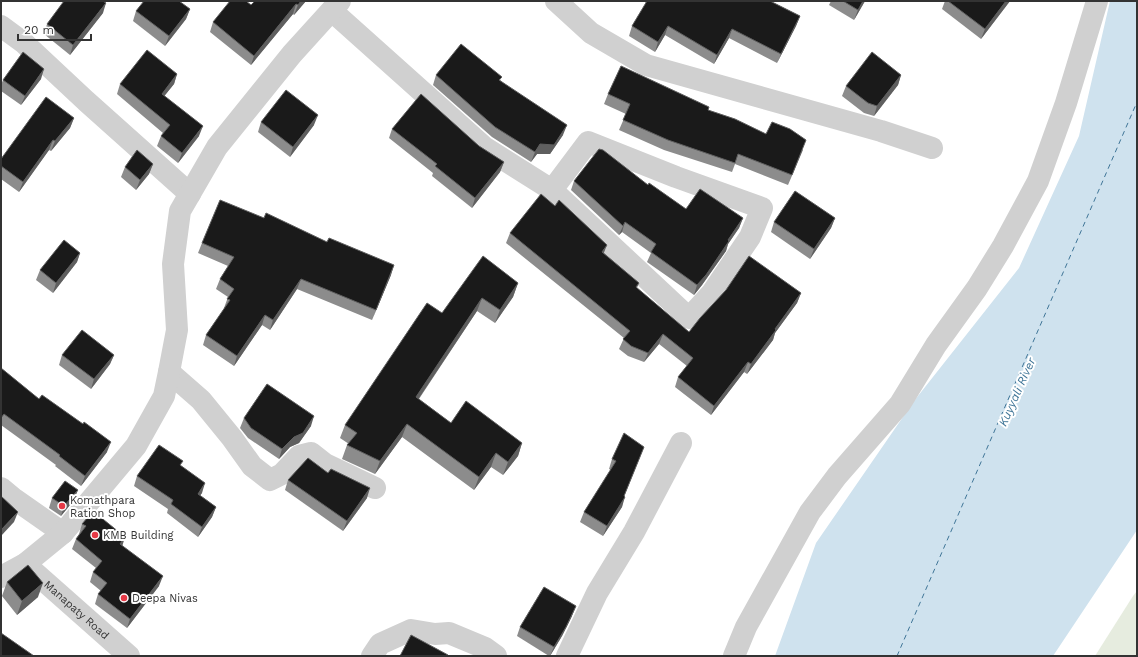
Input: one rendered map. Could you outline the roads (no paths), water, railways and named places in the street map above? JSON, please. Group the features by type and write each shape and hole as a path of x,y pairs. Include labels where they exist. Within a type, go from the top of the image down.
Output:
{"street":[{"path":"556,1 591,33 646,65 881,130 932,148"},
{"path":"734,656 746,627 810,512 837,476 900,404 936,345 978,288 1003,246 1038,181 1066,103 1097,1"},
{"path":"1,578 25,564 63,533 136,446 164,396 177,330 174,264 180,211 217,147 292,54 336,6 484,147 552,190 689,318 712,293 750,237 762,208 588,142 552,190"},
{"path":"1,26 24,43 190,194"},
{"path":"169,372 201,400 232,438 252,466 270,480 282,474 300,456 311,453 325,464 374,488"},
{"path":"567,656 597,593 634,532 681,443"},
{"path":"1,488 63,533"},
{"name":"Manapaty Road","path":"25,564 129,656"},
{"path":"372,656 380,644 411,630 435,634 449,632 486,648 496,656"}],"water":[{"name":"Kuyyali River","path":"1110,1 1137,1 1137,530 1053,656 775,656 816,543 914,401 1019,268 1079,136"}],"place":[{"name":"Komathpara Ration Shop","path":"62,506"},
{"name":"KMB Building","path":"95,535"},
{"name":"Deepa Nivas","path":"124,598"}]}
